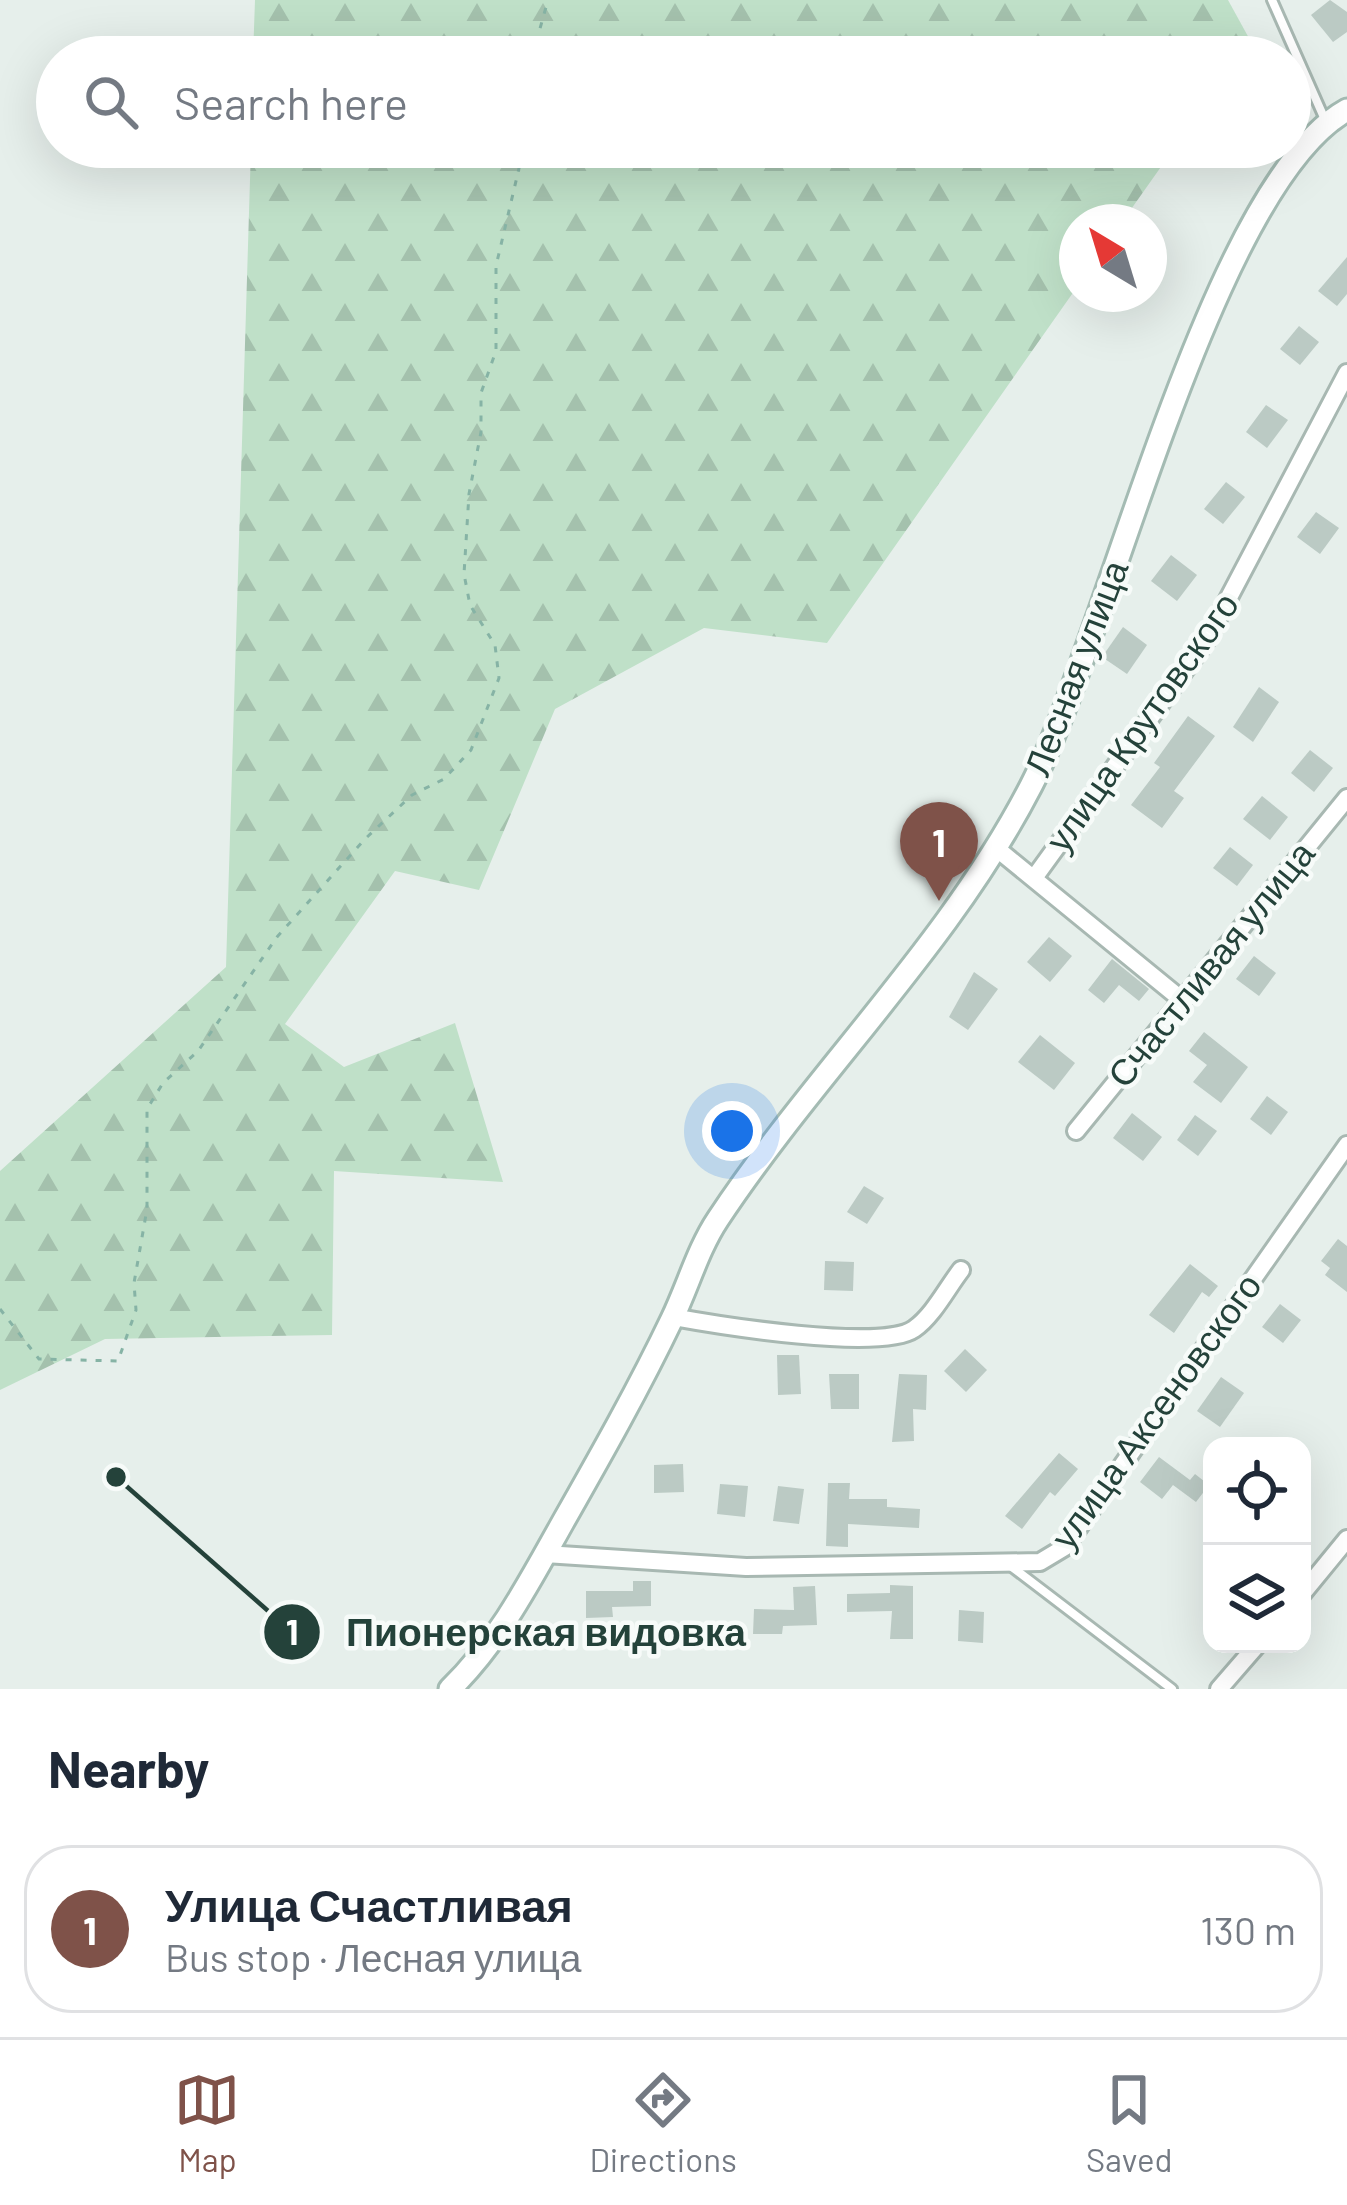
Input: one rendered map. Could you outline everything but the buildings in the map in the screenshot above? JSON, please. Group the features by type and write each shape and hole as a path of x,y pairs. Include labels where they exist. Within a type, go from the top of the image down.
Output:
{"main road":[{"name":"Лесная улица","path":"1311,141 1326,122 1347,110"},
{"name":"Лесная улица","path":"450,1689 491,1641 545,1554 674,1317 721,1215 996,848 1054,737 1170,413 1222,290 1289,168"}],"street":[{"name":"улица Крутовского","path":"1034,878 1206,640 1347,373"},
{"name":"Счастливая улица","path":"1076,1131 1347,798"},
{"path":"996,848 1182,1000"},
{"name":"улица Аксеновского","path":"545,1554 746,1568 1040,1562 1064,1546 1347,1144"},
{"path":"674,1317 761,1334 898,1335 920,1325 961,1270"},
{"path":"1311,1583 1347,1539"},
{"path":"1219,1689 1250,1653"}],"lane":[{"path":"1272,0 1288,36"},
{"path":"1311,88 1326,122"},
{"path":"1010,1566 1172,1689"}],"path":[{"path":"538,36 548,0"},
{"path":"0,1310 39,1359 118,1361 136,1310 134,1283 147,1209 147,1109 163,1084 198,1051 277,937 365,839 412,795 444,779 471,750 499,678 495,645 470,604 464,574 469,494 482,432 481,393 496,351 496,266 519,168"}],"green space":[{"path":"255,0 1228,0 1248,36 254,36"},
{"path":"250,168 1160,168 1135,204 1059,204 1059,312 827,643 704,628 555,709 479,890 395,871 285,1024 344,1067 455,1023 503,1182 334,1171 332,1335 105,1339 0,1390 0,1171 226,967"}],"place":[{"name":"Улица Счастливая","path":"939,901"},
{"name":"Пионерская видовка","path":"116,1477"}]}
